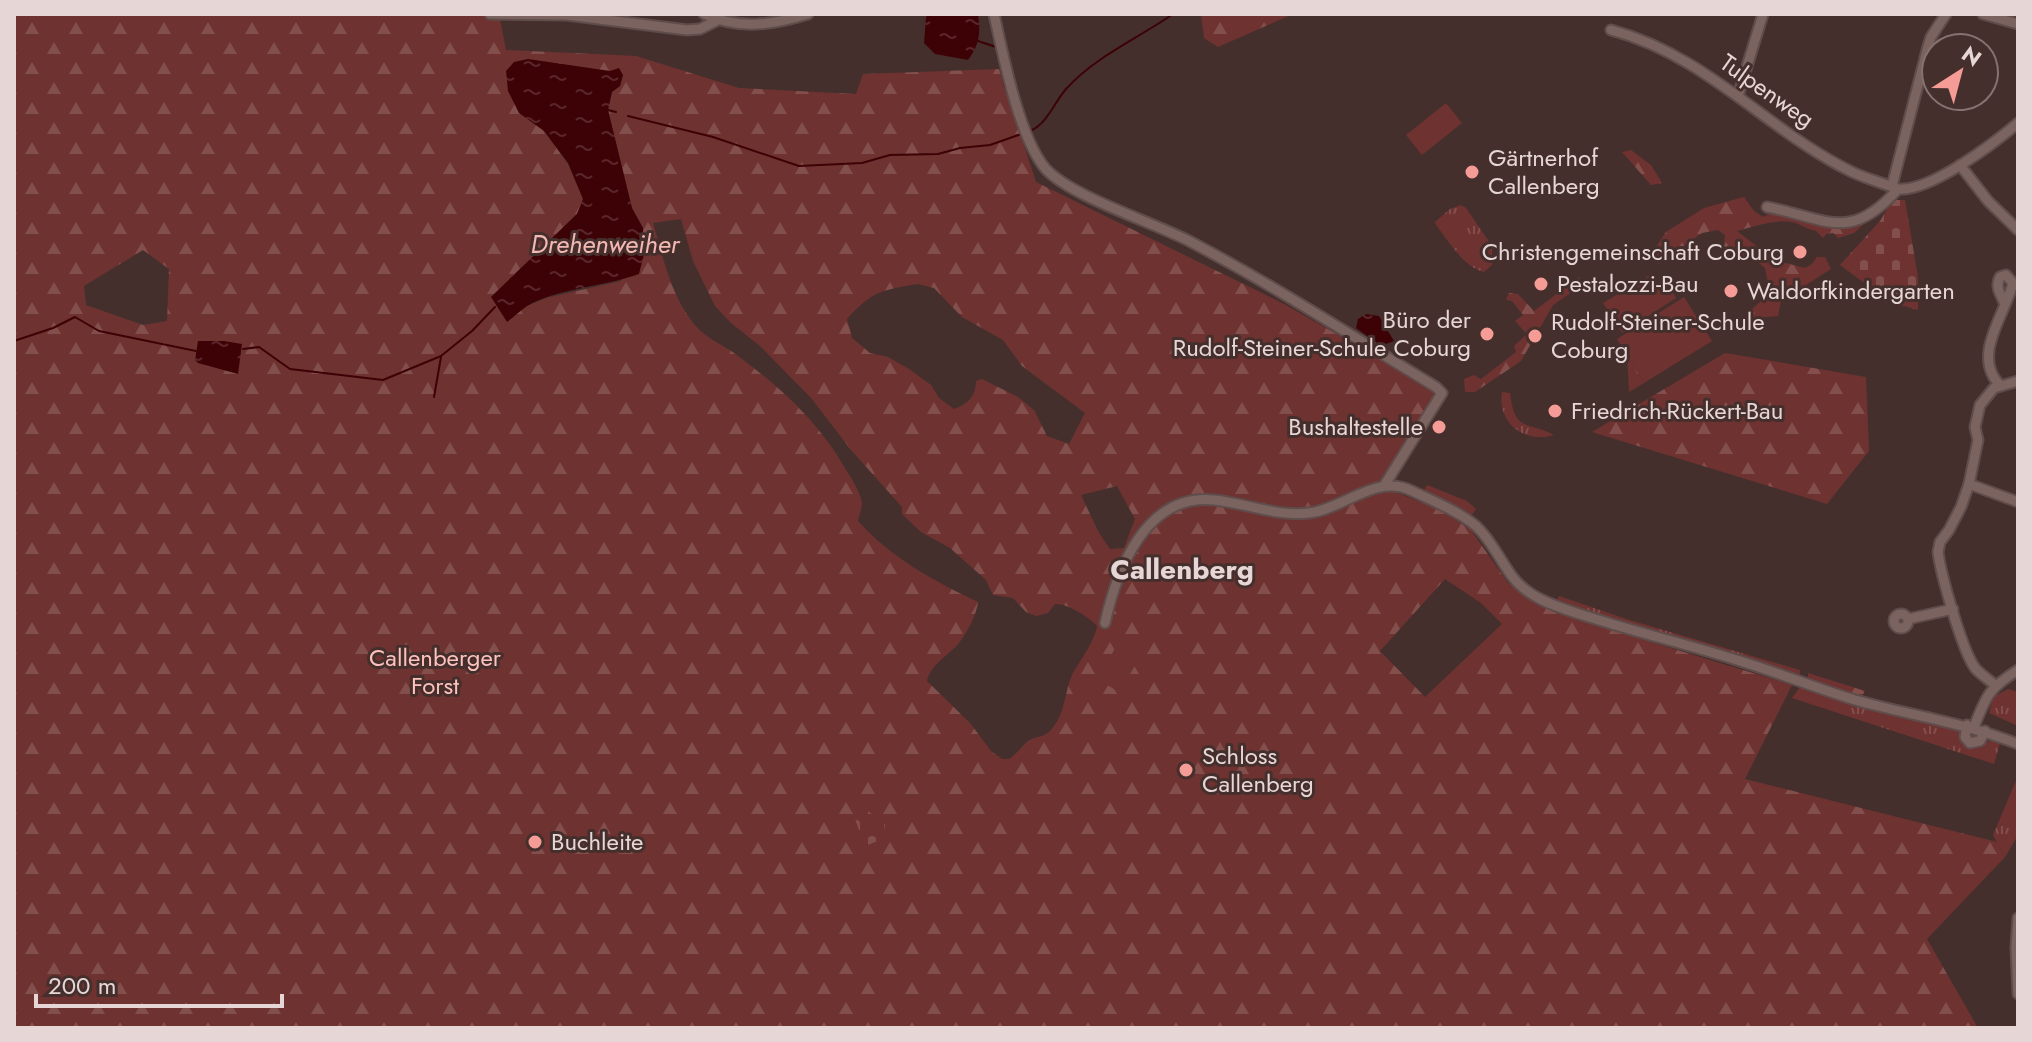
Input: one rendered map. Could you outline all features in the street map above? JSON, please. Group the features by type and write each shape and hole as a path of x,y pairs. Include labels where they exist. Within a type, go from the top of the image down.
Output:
{"street":[{"path":"490,14 567,15 687,30 710,26 718,20"},
{"path":"704,14 718,20 761,25 808,14"},
{"path":"994,14 1024,126 1042,165 1052,176 1189,241 1330,321 1442,393 1384,486"},
{"path":"1738,96 1763,14"},
{"path":"1767,207 1834,223 1860,221 1883,205 1895,187 1931,37 1946,14"},
{"path":"1983,14 2018,24"},
{"name":"Tulpenweg","path":"1611,30 1638,37 1688,61 1850,171 1895,187"},
{"path":"1895,187 1908,190 1920,186 1960,165 2018,123"},
{"path":"1960,165 1988,201 2018,230"},
{"path":"2000,385 1991,376 1988,354 2004,302"},
{"path":"1995,685 1974,666 1953,609 1938,552 1969,484 1978,440 1975,427 1977,412 1985,396 2000,385 2018,381"},
{"path":"1399,465 1403,481 1409,489"},
{"path":"1969,484 2018,502"},
{"path":"1105,623 1124,562 1148,525 1163,512 1194,500 1214,500 1278,512 1307,513 1384,486 1409,489 1474,524 1488,538 1523,588 1552,604 1739,660 1854,699 1908,714 1971,726 2018,744"},
{"path":"1908,619 1953,609"},
{"path":"1985,731 1980,741 1970,743 1965,737 1995,685 2018,670"},
{"path":"2018,918 2018,994"}],"green space":[{"name":"Callenberger Forst","path":"14,14 499,14 506,50 636,56 739,88 856,94 863,74 999,69 1036,182 1284,304 1433,389 1433,400 1395,467 1390,490 1441,510 1471,530 1508,583 1559,614 1792,685 1745,779 1997,842 2005,857 1927,939 1978,1028 14,1028","holes":["619,69 623,75 620,86 612,92 608,110 632,208 643,228 621,281 546,298 527,306 491,297 577,214 583,199 568,164 544,131","681,219 693,261 715,306 812,399 851,450 902,507 902,514 921,532 950,548 986,580 993,595 1013,598 1026,612 1036,616 1048,613 1055,604 1066,606 1097,626 1071,678 1060,716 1048,733 1028,741 1009,759 1002,759 927,681 936,665 965,634 978,602 914,568 884,546 858,521 862,503 858,490 836,453 811,421 769,380 704,334 686,313 669,276 653,223","143,250 169,269 167,321 143,325 86,305 84,286","918,284 934,288 962,317 1003,340 1022,366 1085,413 1069,444 1047,436 1034,410 1018,397 982,379 976,381 970,399 954,409 939,398 931,385 909,369 888,357 870,353 852,338 847,319 871,297","1117,486 1135,519 1124,548 1110,549 1081,495","1445,579 1481,603 1502,624 1425,697 1380,651"]},
{"path":"1201,14 1293,14 1218,47 1204,38"},
{"path":"1446,103 1462,123 1422,155 1406,135"},
{"path":"1631,150 1651,165 1662,183 1651,185 1622,152"},
{"path":"1744,197 1763,217 1773,212 1828,225 1866,222 1854,233 1838,238 1833,233 1823,238 1816,231 1784,221 1737,231 1774,260 1805,268 1817,257 1825,257 1831,269 1806,285 1782,295 1778,316 1753,318 1751,310 1770,293 1765,268 1754,259 1741,259 1724,246 1725,235 1718,230 1702,233 1658,264 1652,253 1666,232 1704,208"},
{"path":"1892,200 1905,200 1918,277 1918,310 1890,302 1840,265 1880,221"},
{"path":"1461,205 1492,246 1492,265 1484,272 1463,259 1436,225 1435,222 1450,209"},
{"path":"1650,275 1662,294 1671,289 1676,298 1622,333 1603,303"},
{"path":"1579,277 1583,285 1579,291 1572,292 1553,305 1521,361 1475,392 1465,392 1464,379 1474,375 1481,379 1516,352 1514,346 1527,334 1515,321 1523,315 1512,301 1506,300 1509,293 1518,294 1534,311"},
{"path":"1684,297 1712,341 1644,383 1617,339"},
{"path":"1725,353 1866,377 1869,451 1827,504 1592,432"},
{"path":"1627,355 1644,383 1629,392"},
{"path":"1502,392 1510,393 1519,420 1554,435 1533,436 1515,428 1504,413"},
{"path":"1427,485 1467,501 1476,509 1471,516 1423,493"},
{"path":"1559,596 1800,670 1800,674 1794,676 1557,601"},
{"path":"1119,642 1141,656 1119,692 1097,679"},
{"path":"1808,673 1865,691 1862,696 1808,680"},
{"path":"1800,687 1882,712 1958,727 1962,743 1969,745 1995,741 2000,743 1994,764 1792,698"},
{"path":"2008,689 2018,692 2018,726 1989,713 1993,697"},
{"path":"2018,776 2018,835 2005,857 1993,835"},
{"path":"868,811 885,824 883,839 865,846 855,819"}],"water":[{"path":"930,14 978,15 978,39 968,60 935,54 924,43 926,17"},
{"name":"Drehenweiher","path":"528,59 610,71 619,68 623,75 620,86 612,92 608,110 632,208 643,228 644,254 639,274 539,300 507,322 491,297 577,214 583,199 568,163 544,131 519,113 508,91 506,71 514,62"},
{"path":"1366,314 1379,316 1394,341 1381,346 1356,328 1358,319"},
{"path":"198,341 242,344 238,374 198,363 195,360"}],"waterway":[{"path":"1030,131 1041,123 1066,89 1090,67 1173,14"},
{"path":"978,41 996,47 1021,134"},
{"path":"608,110 616,112"},
{"path":"628,116 713,137 799,166 862,163 890,155 938,154 990,145 1024,133"},
{"path":"243,349 259,347 290,369 383,380 441,356 495,307"},
{"path":"14,341 75,317 99,331 196,351"},
{"path":"434,397 441,357"}],"place":[{"name":"Gärtnerhof Callenberg","path":"1472,172"},
{"name":"Christengemeinschaft Coburg","path":"1800,252"},
{"name":"Pestalozzi-Bau","path":"1541,284"},
{"name":"Waldorfkindergarten","path":"1731,291"},
{"name":"Büro der Rudolf-Steiner-Schule Coburg","path":"1487,334"},
{"name":"Rudolf-Steiner-Schule Coburg","path":"1535,336"},
{"name":"Friedrich-Rückert-Bau","path":"1555,411"},
{"name":"Bushaltestelle","path":"1439,427"},
{"name":"Schloss Callenberg","path":"1186,770"},
{"name":"Buchleite","path":"535,842"}],"district":[{"name":"Callenberg","path":"1182,569"}]}
